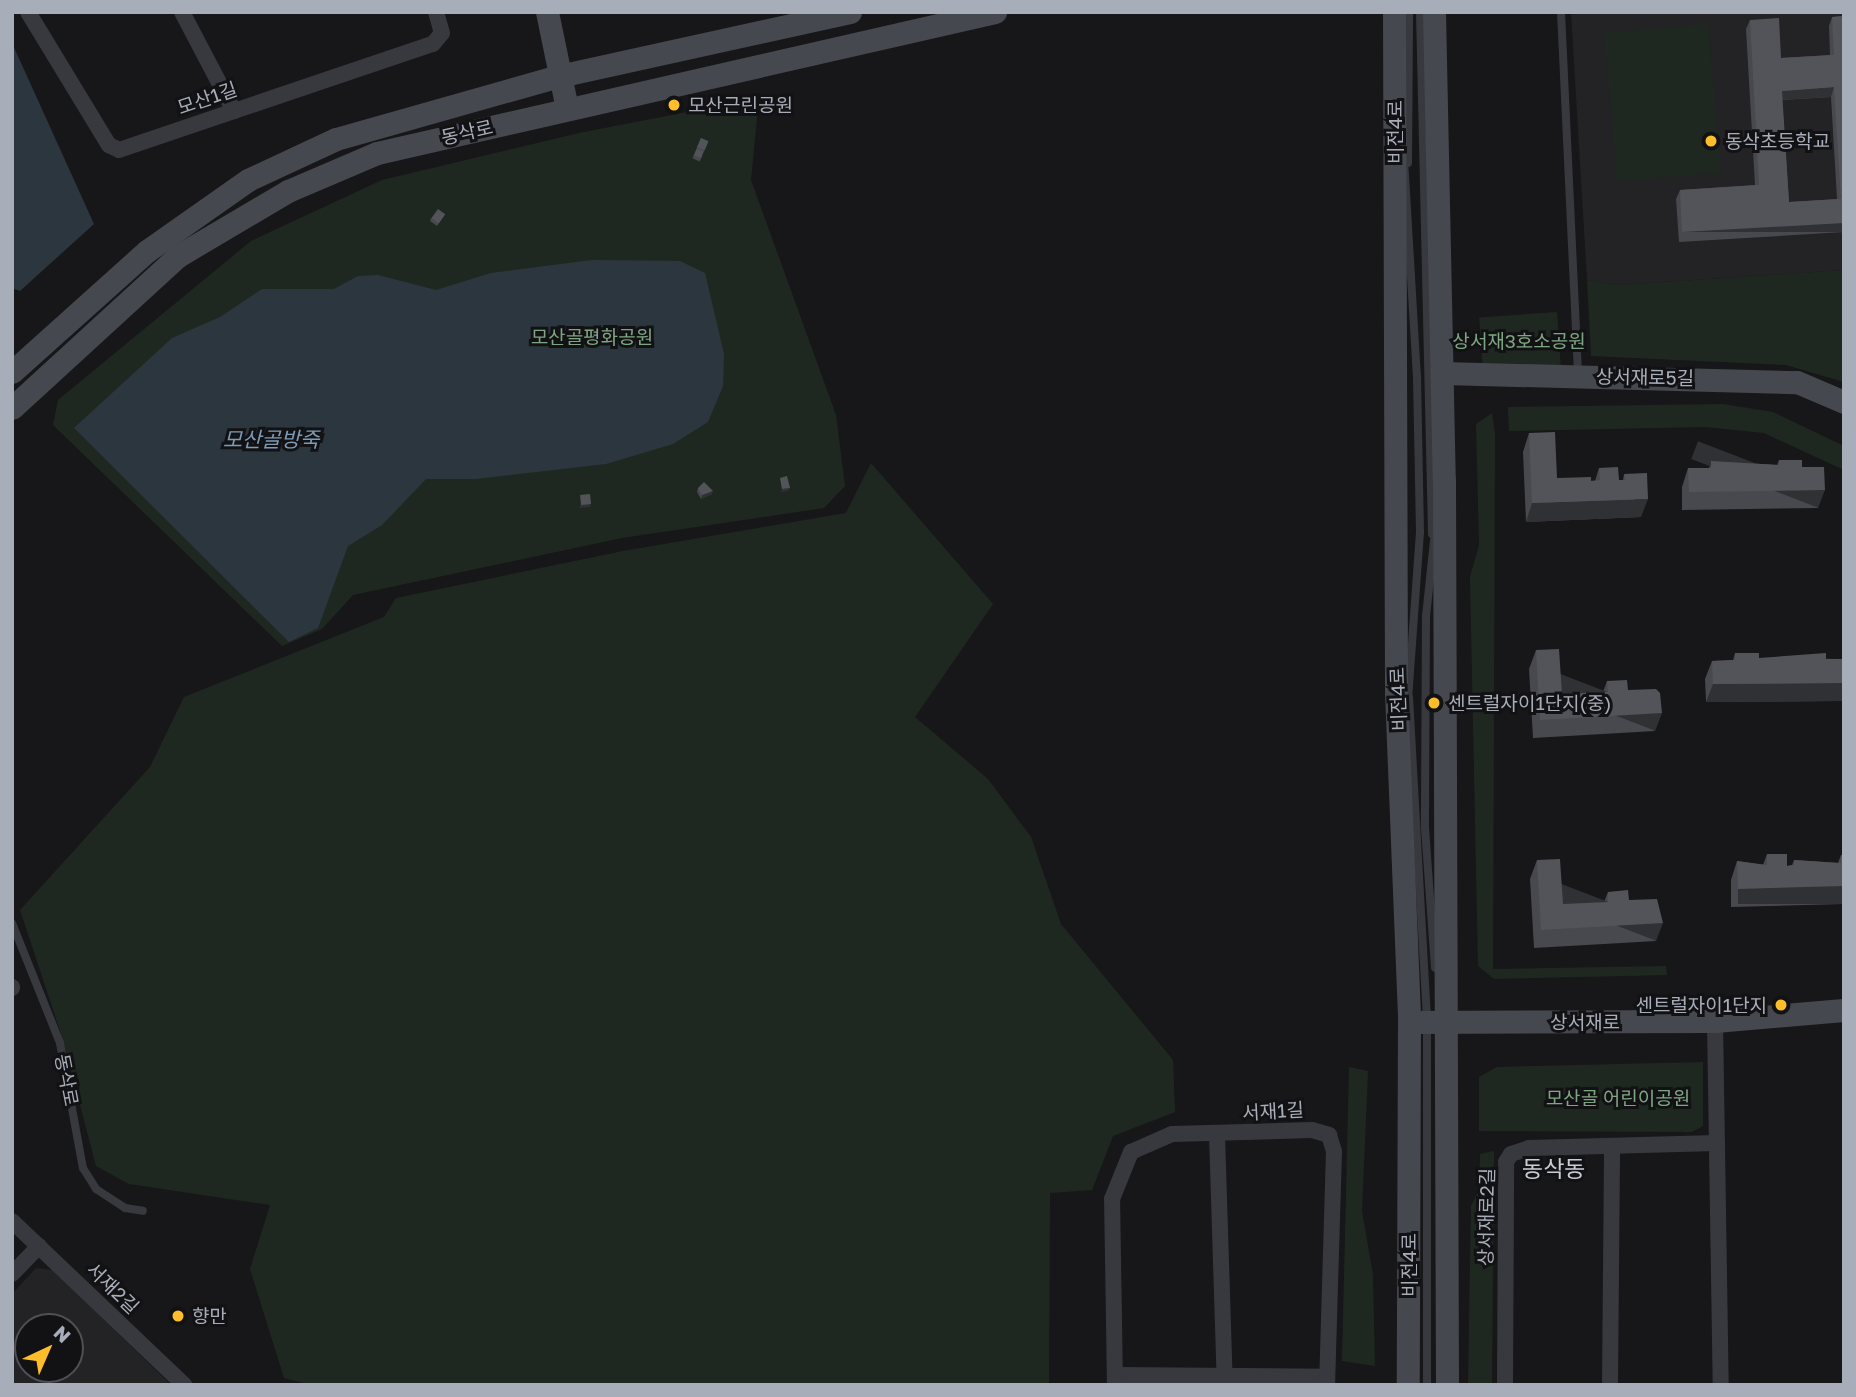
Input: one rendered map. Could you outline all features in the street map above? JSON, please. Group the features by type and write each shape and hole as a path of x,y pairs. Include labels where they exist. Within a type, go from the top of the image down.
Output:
{"main road":[{"path":"547,12 567,109"},
{"name":"동삭로","path":"12,372 147,251 248,180 370,127 559,76 850,12"},
{"name":"동삭로","path":"12,408 178,257 288,191 377,153 995,12"},
{"name":"비전4로","path":"1394,12 1399,744 1431,1022 1447,1385"},
{"name":"비전4로","path":"1408,1385 1431,1022 1444,480 1434,12"},
{"name":"상서재로5길","path":"1443,373 1797,382 1844,402"},
{"name":"상서재로","path":"1431,1022 1714,1021 1844,1010"}],"street":[{"name":"모산1길","path":"28,12 109,145 119,150 433,44 442,33 436,12"},
{"path":"202,12 183,15 234,111"},
{"path":"1714,1021 1721,1385"},
{"name":"서재1길","path":"1225,1380 1217,1135 1312,1130 1329,1135 1332,1143 1327,1381"},
{"path":"1217,1135 1172,1134 1131,1152 1112,1199 1115,1380 1327,1381"},
{"name":"상서재로2길","path":"1505,1385 1506,1163 1519,1149 1717,1143"},
{"path":"1610,1385 1612,1146"},
{"name":"서재2길","path":"12,1221 184,1385"},
{"path":"12,1274 39,1246"}],"lane":[{"path":"1409,12 1408,178 1420,532 1409,697 1431,1022 1437,1385"},
{"path":"1420,12 1432,544"},
{"path":"1561,12 1578,375"},
{"path":"1395,122 1408,178"},
{"path":"1427,1385 1431,1022 1439,986 1425,828 1426,617 1432,544 1444,480"},
{"path":"1399,744 1409,697"},
{"name":"동삭로","path":"12,923 60,1043 83,1168 96,1189 125,1208 143,1211"}],"shaded area":[{"name":"동삭초등학교","path":"1571,12 1844,12 1844,270 1619,285 1587,280"},
{"path":"36,1268 53,1270 171,1385 12,1385 12,1294"}],"green space":[{"path":"1708,24 1721,172 1617,181 1604,33"},
{"name":"모산골평화공원","path":"759,98 751,180 836,415 845,486 824,508 622,538 353,595 322,629 282,646 53,425 58,400 251,241 382,180 579,133"},
{"path":"1844,270 1844,382 1786,365 1591,356 1587,280 1619,285"},
{"name":"상서재3호소공원","path":"1557,312 1561,370 1483,375 1479,317"},
{"path":"1723,404 1773,412 1844,446 1844,470 1764,433 1705,427 1509,431 1508,407"},
{"path":"1492,413 1495,433 1493,969 1666,966 1667,975 1494,979 1478,966 1470,577 1479,545 1476,424"},
{"path":"871,463 993,604 915,717 988,779 1031,837 1061,924 1173,1060 1175,1112 1113,1136 1092,1190 1050,1193 1049,1385 311,1385 284,1378 250,1269 270,1205 129,1184 96,1166 63,1040 20,910 150,767 184,697 384,617 396,598 623,551 846,513"},
{"name":"모산골 어린이공원","path":"1703,1062 1703,1126 1692,1132 1479,1131 1479,1077 1497,1067"},
{"path":"1349,1067 1368,1071 1362,1211 1373,1275 1375,1366 1342,1361"},
{"path":"1494,1151 1492,1385 1468,1385 1471,1206 1479,1190 1480,1154"}],"water":[{"path":"12,43 94,224 20,291 12,288"},
{"name":"모산골방죽","path":"592,260 680,261 705,273 724,354 723,386 708,422 673,444 606,464 476,479 426,479 382,525 348,546 318,628 289,642 74,428 172,338 220,317 262,289 334,289 358,276 378,275 436,290 491,273"}],"building":[{"path":"1844,16 1844,223 1682,232 1680,190 1759,185 1750,20 1779,18 1781,58 1834,55 1832,17","holes":["1834,87 1841,199 1789,202 1782,91"]},
{"path":"701,138 708,141 704,150 697,147"},
{"path":"697,149 703,151 701,158 694,155"},
{"path":"438,209 445,214 439,223 432,218"},
{"path":"1555,432 1557,478 1591,477 1591,481 1600,480 1599,468 1618,467 1619,480 1625,480 1624,474 1647,473 1648,499 1532,503 1529,433"},
{"path":"1779,460 1802,460 1802,467 1824,467 1825,490 1689,492 1688,468 1711,468 1711,461 1779,465"},
{"path":"787,476 790,488 782,489 780,478"},
{"path":"704,482 713,491 702,495 698,488"},
{"path":"590,494 591,504 581,505 580,495"},
{"path":"1559,649 1562,694 1608,692 1607,681 1627,680 1628,690 1656,689 1660,693 1662,713 1540,720 1536,650"},
{"path":"1735,653 1759,653 1759,658 1826,653 1826,659 1844,659 1844,683 1713,684 1712,661 1735,660"},
{"path":"1767,854 1787,854 1787,866 1794,865 1794,860 1841,863 1841,855 1844,855 1844,886 1738,889 1737,861 1767,865"},
{"path":"1560,859 1563,904 1608,902 1608,892 1628,890 1629,900 1657,899 1663,923 1541,930 1537,860"}],"place":[{"name":"모산근린공원","path":"674,105"},
{"name":"동삭초등학교","path":"1711,141"},
{"name":"센트럴자이1단지(중)","path":"1434,703"},
{"name":"센트럴자이1단지","path":"1781,1005"},
{"name":"향만","path":"178,1316"}],"district":[{"name":"동삭동","path":"1554,1168"}]}
